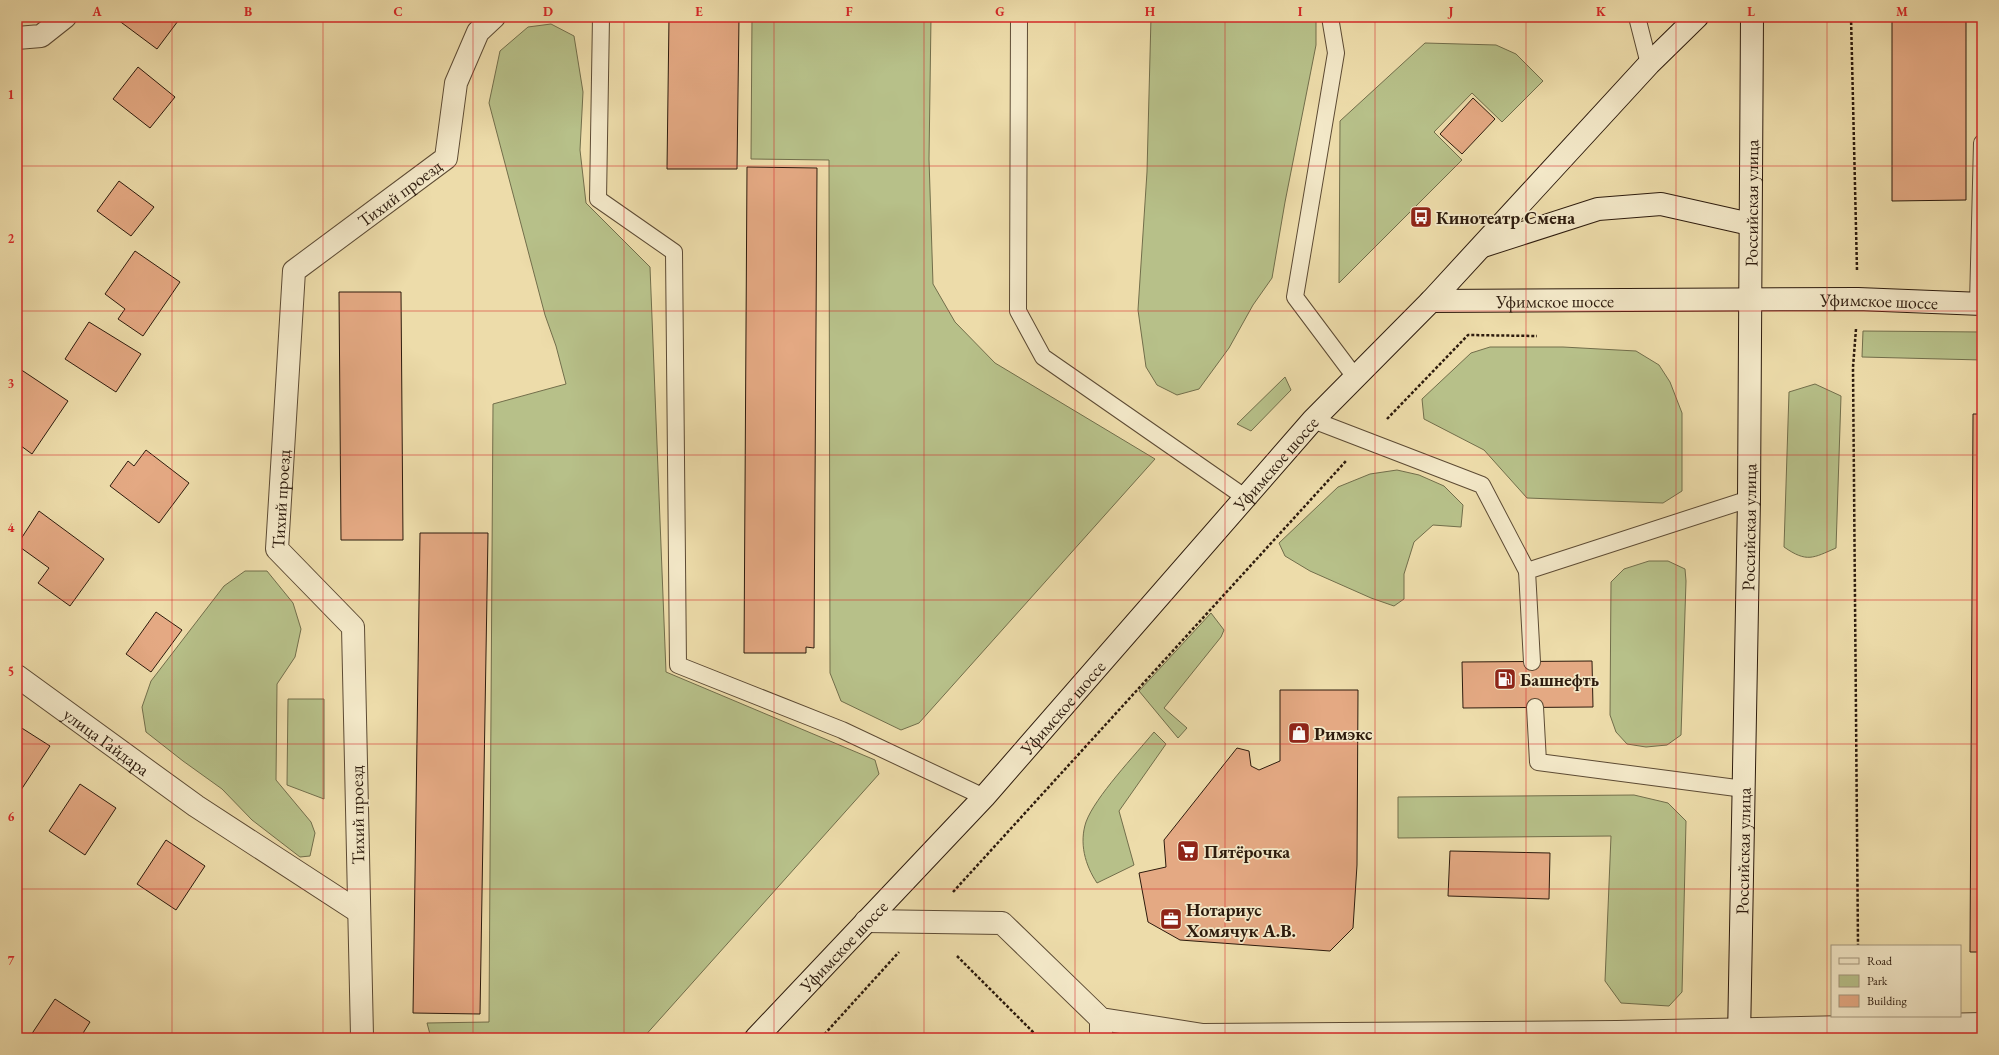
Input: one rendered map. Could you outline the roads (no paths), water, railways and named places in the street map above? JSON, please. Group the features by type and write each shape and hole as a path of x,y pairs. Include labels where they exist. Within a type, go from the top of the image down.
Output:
{"main road":[{"path":"17,38 41,36 65,17"},
{"name":"Тихий проезд","path":"363,1038 353,627 277,550 294,272 446,158 456,83 478,32 494,17"},
{"path":"1431,301 1649,64 1697,17"},
{"name":"Российская улица","path":"1739,1034 1749,499 1749,298 1752,17"},
{"path":"1481,247 1598,208 1661,204 1750,224"},
{"name":"Уфимское шоссе","path":"756,1038 984,797 1313,420 1431,301 1749,298 1858,299 1980,304"},
{"name":"улица Гайдара","path":"17,676 196,806 359,912"},
{"path":"866,921 1002,923 1101,1029 1203,1035 1617,1035 1958,1031 1982,1024"}],"lane":[{"path":"602,17 598,199 674,252 678,665 842,730 984,797"},
{"path":"1019,17 1018,311 1042,357 1246,498"},
{"path":"1330,17 1336,53 1295,297 1355,377"},
{"path":"1637,17 1649,64"},
{"path":"1980,304 1982,143"},
{"path":"1313,420 1482,485 1527,571 1532,662"},
{"path":"1527,571 1749,499"},
{"path":"1535,707 1538,762 1744,789"}],"place":[{"name":"Кинотеатр Смена","path":"1421,217"},
{"name":"Башнефть","path":"1505,679"},
{"name":"Римэкс","path":"1299,733"},
{"name":"Пятёрочка","path":"1188,851"},
{"name":"Нотариус Хомячук А.В.","path":"1171,919"}]}
